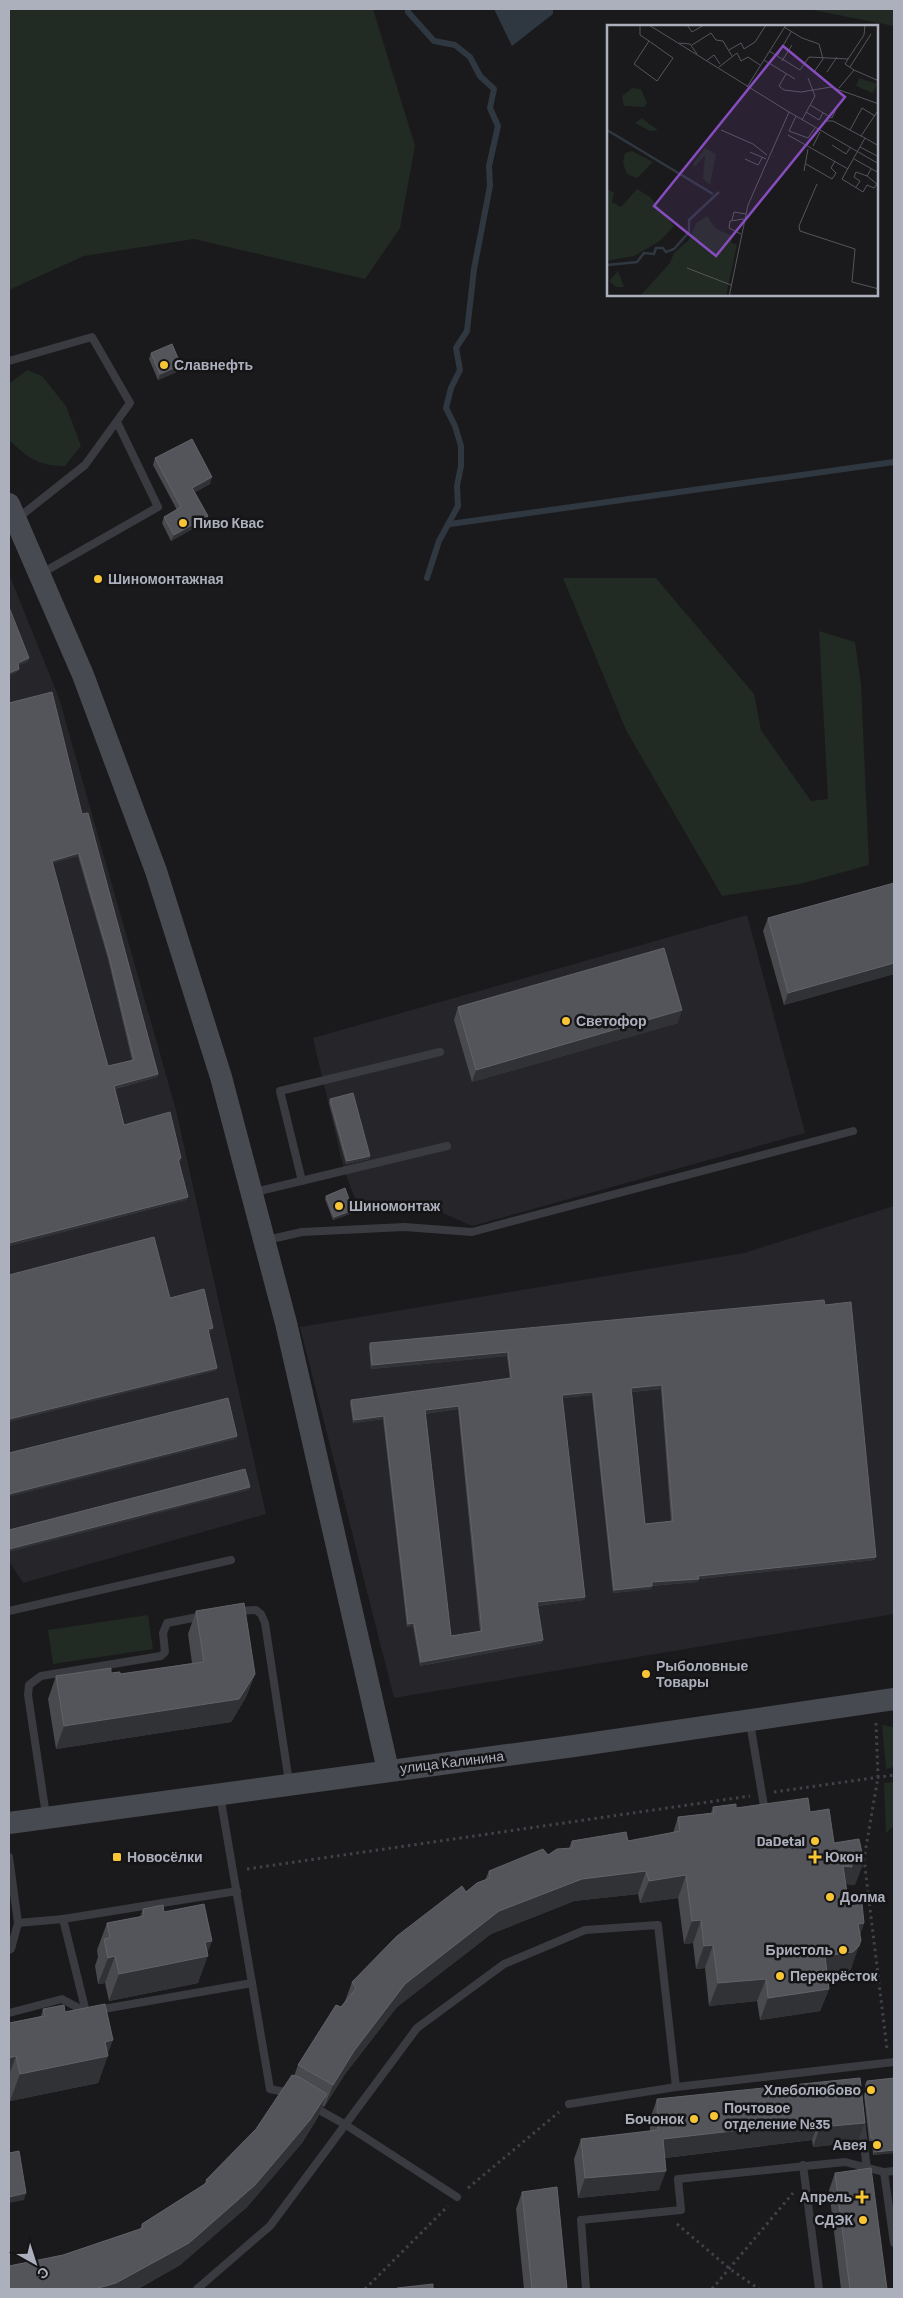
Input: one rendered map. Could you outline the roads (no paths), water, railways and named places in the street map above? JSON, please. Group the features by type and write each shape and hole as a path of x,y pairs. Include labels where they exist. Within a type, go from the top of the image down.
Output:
{"main road":[{"path":"13,511 83,675 156,871 221,1077 286,1323 388,1770"},
{"name":"улица Калинина","path":"9,1822 574,1746 894,1699"}],"lane":[{"path":"9,361 92,337 130,403 85,465 13,511"},
{"path":"40,575 158,507 117,422"},
{"path":"302,1181 280,1091 440,1052"},
{"path":"265,1240 302,1232 404,1227 472,1232 853,1131"},
{"path":"253,1193 447,1146"},
{"path":"9,1611 231,1560"},
{"path":"228,1612 256,1610 261,1614 265,1623 289,1784"},
{"path":"47,1817 28,1695 29,1685 41,1676 161,1656 165,1652 163,1633 167,1623 209,1615"},
{"path":"750,1721 765,1813"},
{"path":"219,1793 270,2089 293,2094 346,2125 457,2197"},
{"path":"9,1857 18,1923 9,1950"},
{"path":"18,1923 63,1919 237,1891"},
{"path":"63,1919 86,2012"},
{"path":"197,2289 270,2226 416,2028 504,1964 585,1930 658,1925 676,2087"},
{"path":"9,2013 62,1999 86,2012 252,1983"},
{"path":"569,2104 676,2087 891,2062"},
{"path":"855,2067 856,2076"},
{"path":"860,2113 867,2168"},
{"path":"586,2289 581,2220 681,2210 678,2179 845,2162 884,2172 894,2171"},
{"path":"803,2165 819,2289"},
{"path":"884,2172 894,2243"}],"waterway":[{"path":"408,9 408,12 434,41 455,45 470,57 480,76 494,89 490,108 498,126 489,166 490,186 474,269 467,331 456,348 460,370 451,388 446,408 455,426 461,446 461,466 457,486 458,506 439,541 427,578"},
{"path":"450,524 894,462"}],"place":[{"name":"Славнефть","path":"164,365"},
{"name":"Пиво Квас","path":"183,523"},
{"name":"Шиномонтажная","path":"98,579"},
{"name":"Светофор","path":"566,1021"},
{"name":"Шиномонтаж","path":"339,1206"},
{"name":"Рыболовные Товары","path":"646,1674"},
{"name":"DaDetal","path":"815,1841"},
{"name":"Новосёлки","path":"117,1857"},
{"name":"Юкон","path":"815,1857"},
{"name":"Долма","path":"830,1897"},
{"name":"Бристоль","path":"843,1950"},
{"name":"Перекрёсток","path":"780,1976"},
{"name":"Хлеболюбово","path":"871,2090"},
{"name":"Почтовое отделение №35","path":"714,2116"},
{"name":"Бочонок","path":"694,2119"},
{"name":"Авея","path":"877,2145"},
{"name":"Апрель","path":"862,2197"},
{"name":"СДЭК","path":"863,2220"}]}
